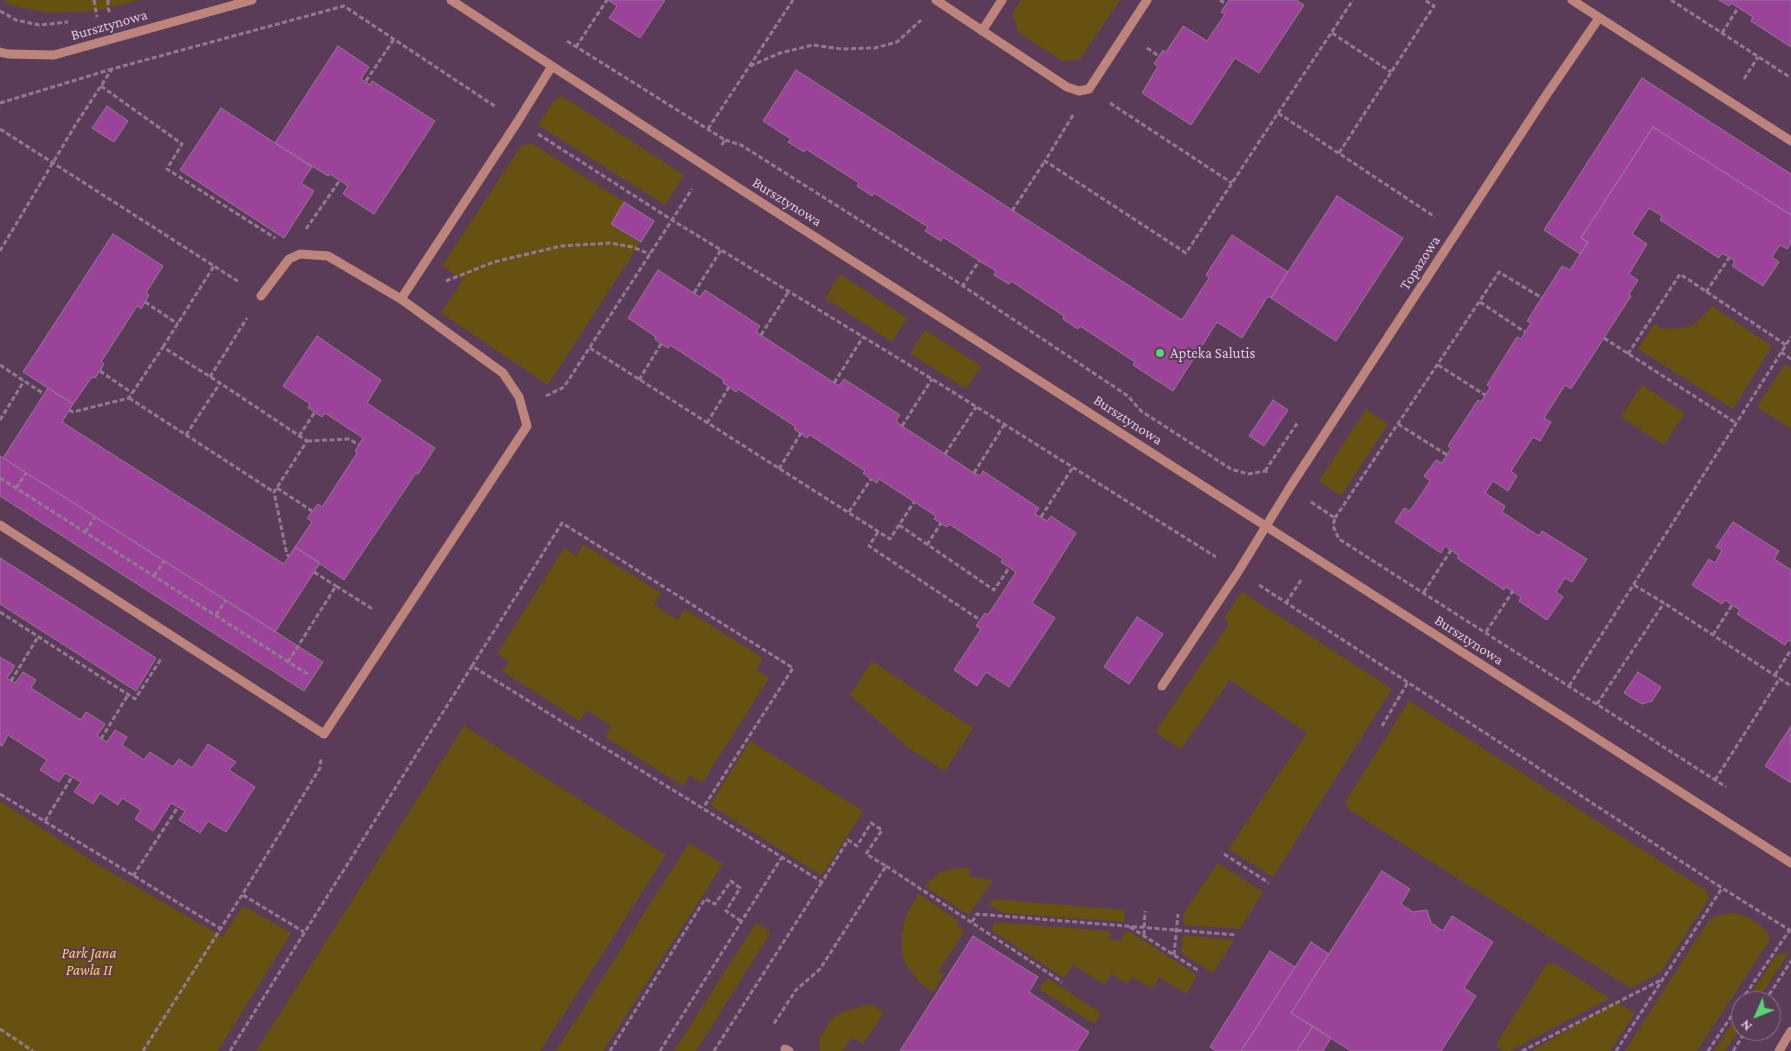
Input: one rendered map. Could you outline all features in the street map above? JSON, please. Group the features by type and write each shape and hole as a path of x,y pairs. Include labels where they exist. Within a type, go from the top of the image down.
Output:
{"street":[{"name":"Bursztynowa","path":"0,52 8,54 54,55 252,0"},
{"name":"Bursztynowa","path":"451,0 1791,863"},
{"path":"936,0 1067,87 1080,91 1089,89 1148,0"},
{"path":"982,31 1002,0"},
{"path":"1572,0 1791,141"},
{"name":"Topazowa","path":"1162,686 1268,526 1290,487 1599,18"},
{"path":"401,299 552,66"},
{"path":"0,525 324,734 527,426 519,397 503,373 401,299 328,256 296,252 261,296"},
{"path":"1779,1051 1790,1033"}],"path":[{"path":"108,0 110,14"},
{"path":"576,47 607,0"},
{"path":"708,130 793,0"},
{"path":"1220,0 1226,4"},
{"path":"1045,161 1186,253 1353,0"},
{"path":"1339,153 1434,6 1425,0"},
{"path":"1671,0 1791,78"},
{"path":"0,251 112,69 344,6 672,220 932,379 1238,572 1722,888 1790,930 1748,991"},
{"path":"1722,33 1738,8"},
{"path":"750,66 780,53 813,45 842,49 875,48 897,42 919,24 924,16"},
{"path":"1332,32 1391,72"},
{"path":"559,37 725,140 564,387"},
{"path":"366,81 394,39"},
{"path":"1741,84 1758,57"},
{"path":"101,86 182,144 167,169 296,252 340,180"},
{"path":"1012,211 1089,89 1232,184"},
{"path":"1278,113 1436,216 1430,224"},
{"path":"0,129 214,266 129,398 74,412 69,410"},
{"path":"443,282 494,262 561,246 610,243 632,247 650,254"},
{"path":"694,293 721,250"},
{"path":"1706,292 1729,258"},
{"path":"962,286 979,261"},
{"path":"1335,518 1499,272 1542,298"},
{"path":"1628,354 1680,274 1786,345"},
{"path":"761,335 789,291"},
{"path":"210,377 261,296"},
{"path":"145,302 178,324"},
{"path":"1479,302 1525,332"},
{"path":"834,382 863,337"},
{"path":"1569,686 1791,337"},
{"path":"1604,338 1736,423"},
{"path":"639,380 661,344"},
{"path":"163,346 307,441 349,439 359,445"},
{"path":"590,348 890,539 914,502"},
{"path":"1781,352 1791,359"},
{"path":"1438,365 1485,395"},
{"path":"0,366 44,394"},
{"path":"100,371 132,393"},
{"path":"902,426 932,379"},
{"path":"0,420 24,381"},
{"path":"186,435 220,383"},
{"path":"707,423 729,387"},
{"path":"129,398 274,492 289,556"},
{"path":"945,454 976,407"},
{"path":"299,436 315,412"},
{"path":"1266,471 1298,422"},
{"path":"1398,424 1447,455"},
{"path":"974,473 1004,425"},
{"path":"779,469 801,433"},
{"path":"274,492 307,441"},
{"path":"1041,518 1073,468"},
{"path":"16,488 26,473"},
{"path":"0,478 309,675"},
{"path":"849,512 871,479"},
{"path":"277,488 312,511"},
{"path":"85,532 95,517"},
{"path":"230,1051 562,523 792,668 703,808"},
{"path":"927,544 941,523"},
{"path":"899,525 994,590 1009,568"},
{"path":"878,532 869,546 980,620"},
{"path":"1424,592 1451,550"},
{"path":"154,576 164,560"},
{"path":"314,572 396,624"},
{"path":"1634,585 1791,686"},
{"path":"288,662 336,586"},
{"path":"1486,632 1513,591"},
{"path":"216,615 226,600"},
{"path":"1598,704 1664,603"},
{"path":"1713,635 1732,605"},
{"path":"0,612 136,700 160,661"},
{"path":"11,681 38,637"},
{"path":"1775,675 1791,650"},
{"path":"472,666 822,882"},
{"path":"1715,780 1780,678"},
{"path":"1382,726 1408,682"},
{"path":"101,739 128,695"},
{"path":"143,1051 320,768 324,734"},
{"path":"45,822 72,777"},
{"path":"0,794 221,929"},
{"path":"133,876 178,807"},
{"path":"714,1051 848,840 857,846 872,823 882,830 866,854 1062,982"},
{"path":"1224,854 1269,883"},
{"path":"660,1051 782,857"},
{"path":"771,1028 796,990 820,969 886,866"},
{"path":"610,1051 706,898 715,904 731,881 740,888 726,911 741,921"},
{"path":"1616,1051 1722,888"},
{"path":"242,895 304,932"},
{"path":"1144,935 1145,911"},
{"path":"972,922 977,914 1236,935"},
{"path":"1174,955 1178,914"},
{"path":"1128,926 1199,971"},
{"path":"1772,991 1791,961"},
{"path":"1522,1051 1663,978"},
{"path":"1708,1051 1731,1016"},
{"path":"0,1029 33,1051"}],"green space":[{"path":"2,0 140,0 96,11 48,13 14,6"},
{"path":"1021,0 1120,0 1080,59 1062,61 1019,33 1012,14"},
{"path":"562,96 684,175 665,205 538,125 555,99"},
{"path":"533,144 624,202 610,224 640,243 548,385 441,313 463,280 442,266 522,145"},
{"path":"840,274 907,318 892,342 825,298"},
{"path":"1712,306 1772,346 1733,409 1638,349 1654,324 1661,328 1670,329 1689,327 1697,322"},
{"path":"925,330 981,366 966,389 910,353"},
{"path":"1785,364 1791,368 1791,429 1757,407"},
{"path":"1642,385 1685,413 1664,445 1621,417"},
{"path":"1366,409 1388,424 1341,496 1319,481"},
{"path":"583,544 661,593 654,605 678,620 685,609 763,658 756,670 769,678 702,783 690,775 683,786 605,737 611,726 587,710 580,721 502,671 509,661 497,654 564,548 576,556"},
{"path":"1242,592 1392,689 1273,877 1228,849 1307,733 1230,680 1181,749 1155,732 1228,625 1225,617"},
{"path":"872,661 973,728 945,771 907,747 850,695"},
{"path":"1409,701 1707,891 1708,900 1660,973 1630,988 1348,809 1346,801"},
{"path":"464,726 666,855 540,1051 256,1051"},
{"path":"750,741 863,811 822,876 710,805"},
{"name":"Park Jana Pawła II","path":"0,801 95,863 223,937 243,906 291,933 218,1051 0,1051"},
{"path":"689,843 723,864 603,1051 556,1051"},
{"path":"1218,863 1263,892 1240,929 1184,925 1183,914"},
{"path":"959,868 970,868 970,877 993,880 969,915 924,886 939,873"},
{"path":"919,894 959,921 956,925 965,930 938,972 944,975 933,992 914,976 904,961 902,953 902,934 905,919"},
{"path":"993,899 1125,910 1124,922 1003,913 988,904"},
{"path":"1737,913 1753,920 1771,938 1736,991 1731,991 1731,999 1697,1051 1625,1051 1709,920 1721,914"},
{"path":"995,922 1110,931 1109,940 1122,941 1123,931 1131,932 1197,975 1186,994 1159,977 1152,989 1132,977 1127,984 1111,974 1105,985 1073,965 1064,978 991,930"},
{"path":"756,923 771,932 696,1051 674,1051"},
{"path":"1183,935 1234,940 1213,973 1181,953"},
{"path":"1789,952 1764,991 1753,991 1776,956"},
{"path":"1554,963 1610,998 1510,1051 1504,1051 1495,1046 1546,965"},
{"path":"1047,978 1101,1013 1094,1024 1039,989"},
{"path":"1616,1002 1635,1013 1610,1051 1531,1051"},
{"path":"871,1004 884,1012 863,1044 852,1037 842,1051 820,1051 819,1039 831,1020 842,1012"},
{"path":"1731,1025 1731,1041 1725,1051 1714,1051"}],"building":[{"path":"608,0 665,0 640,38 609,18 617,6"},
{"path":"1229,0 1296,0 1304,5 1259,73 1235,58 1191,125 1142,93 1158,66 1154,64 1163,50 1166,52 1183,26 1207,41 1225,14 1221,12"},
{"path":"1719,0 1791,0 1791,47 1751,21 1753,17 1731,3 1729,6"},
{"path":"338,46 369,67 361,79 370,85 372,81 435,121 374,214 343,194 348,186 330,174 328,176 275,143"},
{"path":"796,70 1182,320 1209,278 1206,275 1232,235 1288,272 1271,298 1268,296 1242,338 1217,322 1173,391 1133,365 1135,362 1080,326 1078,329 1063,319 1064,316 1011,281 1009,284 994,275 996,271 943,237 941,241 925,231 928,227 874,193 872,196 857,186 859,183 806,149 804,152 788,142 791,139 763,121"},
{"path":"1642,78 1791,174 1791,215 1653,127 1581,238 1588,242 1580,254 1544,230"},
{"path":"107,106 128,121 114,142 92,128"},
{"path":"221,108 312,167 301,183 314,191 284,238 180,170"},
{"path":"1653,127 1791,215 1791,243 1787,249 1780,245 1772,257 1779,262 1763,286 1732,266 1735,261 1722,253 1719,258 1660,220 1662,216 1649,208 1632,234 1647,244 1629,274 1638,280 1629,294 1631,296 1571,389 1565,385 1544,418 1551,422 1540,441 1533,437 1511,471 1517,476 1508,491 1493,481 1485,493 1505,506 1502,512 1539,536 1542,531 1587,559 1572,582 1565,578 1556,592 1563,597 1547,620 1519,601 1521,597 1506,587 1504,590 1457,558 1459,556 1445,546 1441,553 1395,522 1404,508 1410,511 1430,481 1424,476 1436,460 1442,463 1451,448 1448,446 1478,400 1481,402 1490,387 1487,385 1517,337 1521,339 1531,323 1527,321 1562,266 1570,270 1588,242 1581,238"},
{"path":"1337,196 1403,238 1336,341 1271,298"},
{"path":"624,202 654,221 641,242 611,224"},
{"path":"113,234 163,266 146,293 149,295 141,309 137,306 101,362 104,364 100,371 95,378 92,377 73,404 23,372"},
{"path":"658,270 700,297 705,290 760,326 756,332 839,386 844,379 900,415 896,421 902,426 974,473 980,476 983,471 1039,508 1035,514 1047,521 1051,516 1076,533 1032,603 1055,618 1009,687 986,672 977,686 954,670 981,629 976,626 985,613 988,615 1016,572 1001,562 1003,559 949,524 947,527 934,519 936,516 879,479 877,483 863,473 865,471 810,435 807,438 794,429 796,427 738,389 736,392 723,383 724,380 670,345 668,348 661,344 655,339 656,337 628,318"},
{"path":"317,336 381,380 367,403 435,448 344,580 295,547 312,522 307,518 318,504 322,507 357,453 355,451 363,438 325,413 322,417 308,408 310,404 283,386"},
{"path":"48,388 73,404 62,422 284,564 295,547 320,563 275,632 3,458"},
{"path":"1273,400 1288,410 1264,446 1249,436"},
{"path":"0,456 323,662 304,691 0,496"},
{"path":"1733,522 1779,551 1774,559 1791,570 1791,642 1788,640 1785,645 1737,614 1740,610 1725,600 1722,604 1692,585 1709,559 1715,563 1722,550 1716,547"},
{"path":"0,558 156,658 136,691 0,604"},
{"path":"1137,617 1163,634 1129,684 1104,667"},
{"path":"0,657 15,666 7,678 11,681 15,683 23,672 36,680 31,688 81,720 86,712 105,724 97,736 107,742 115,730 127,737 122,745 144,760 150,752 173,767 179,759 192,768 208,744 236,762 229,770 255,787 226,832 208,821 200,833 179,820 185,811 171,803 153,831 135,819 141,810 122,798 118,805 100,793 93,804 74,792 81,782 65,773 59,782 40,770 47,760 8,735 2,746 0,745"},
{"path":"1638,672 1661,687 1652,701 1642,704 1624,693"},
{"path":"1791,726 1791,783 1765,766"},
{"path":"1382,871 1410,889 1401,904 1413,912 1427,910 1431,923 1443,931 1452,916 1493,942 1464,988 1476,996 1441,1051 1351,1051 1291,1013"},
{"path":"973,936 1038,977 1029,992 1089,1032 1077,1051 900,1051"},
{"path":"1311,942 1329,954 1291,1013 1313,1026 1297,1051 1241,1051"},
{"path":"1270,951 1295,967 1241,1051 1216,1051 1210,1047"},
{"path":"1313,1026 1331,1038 1323,1051 1297,1051"}],"place":[{"name":"Apteka Salutis","path":"1160,353"}]}
